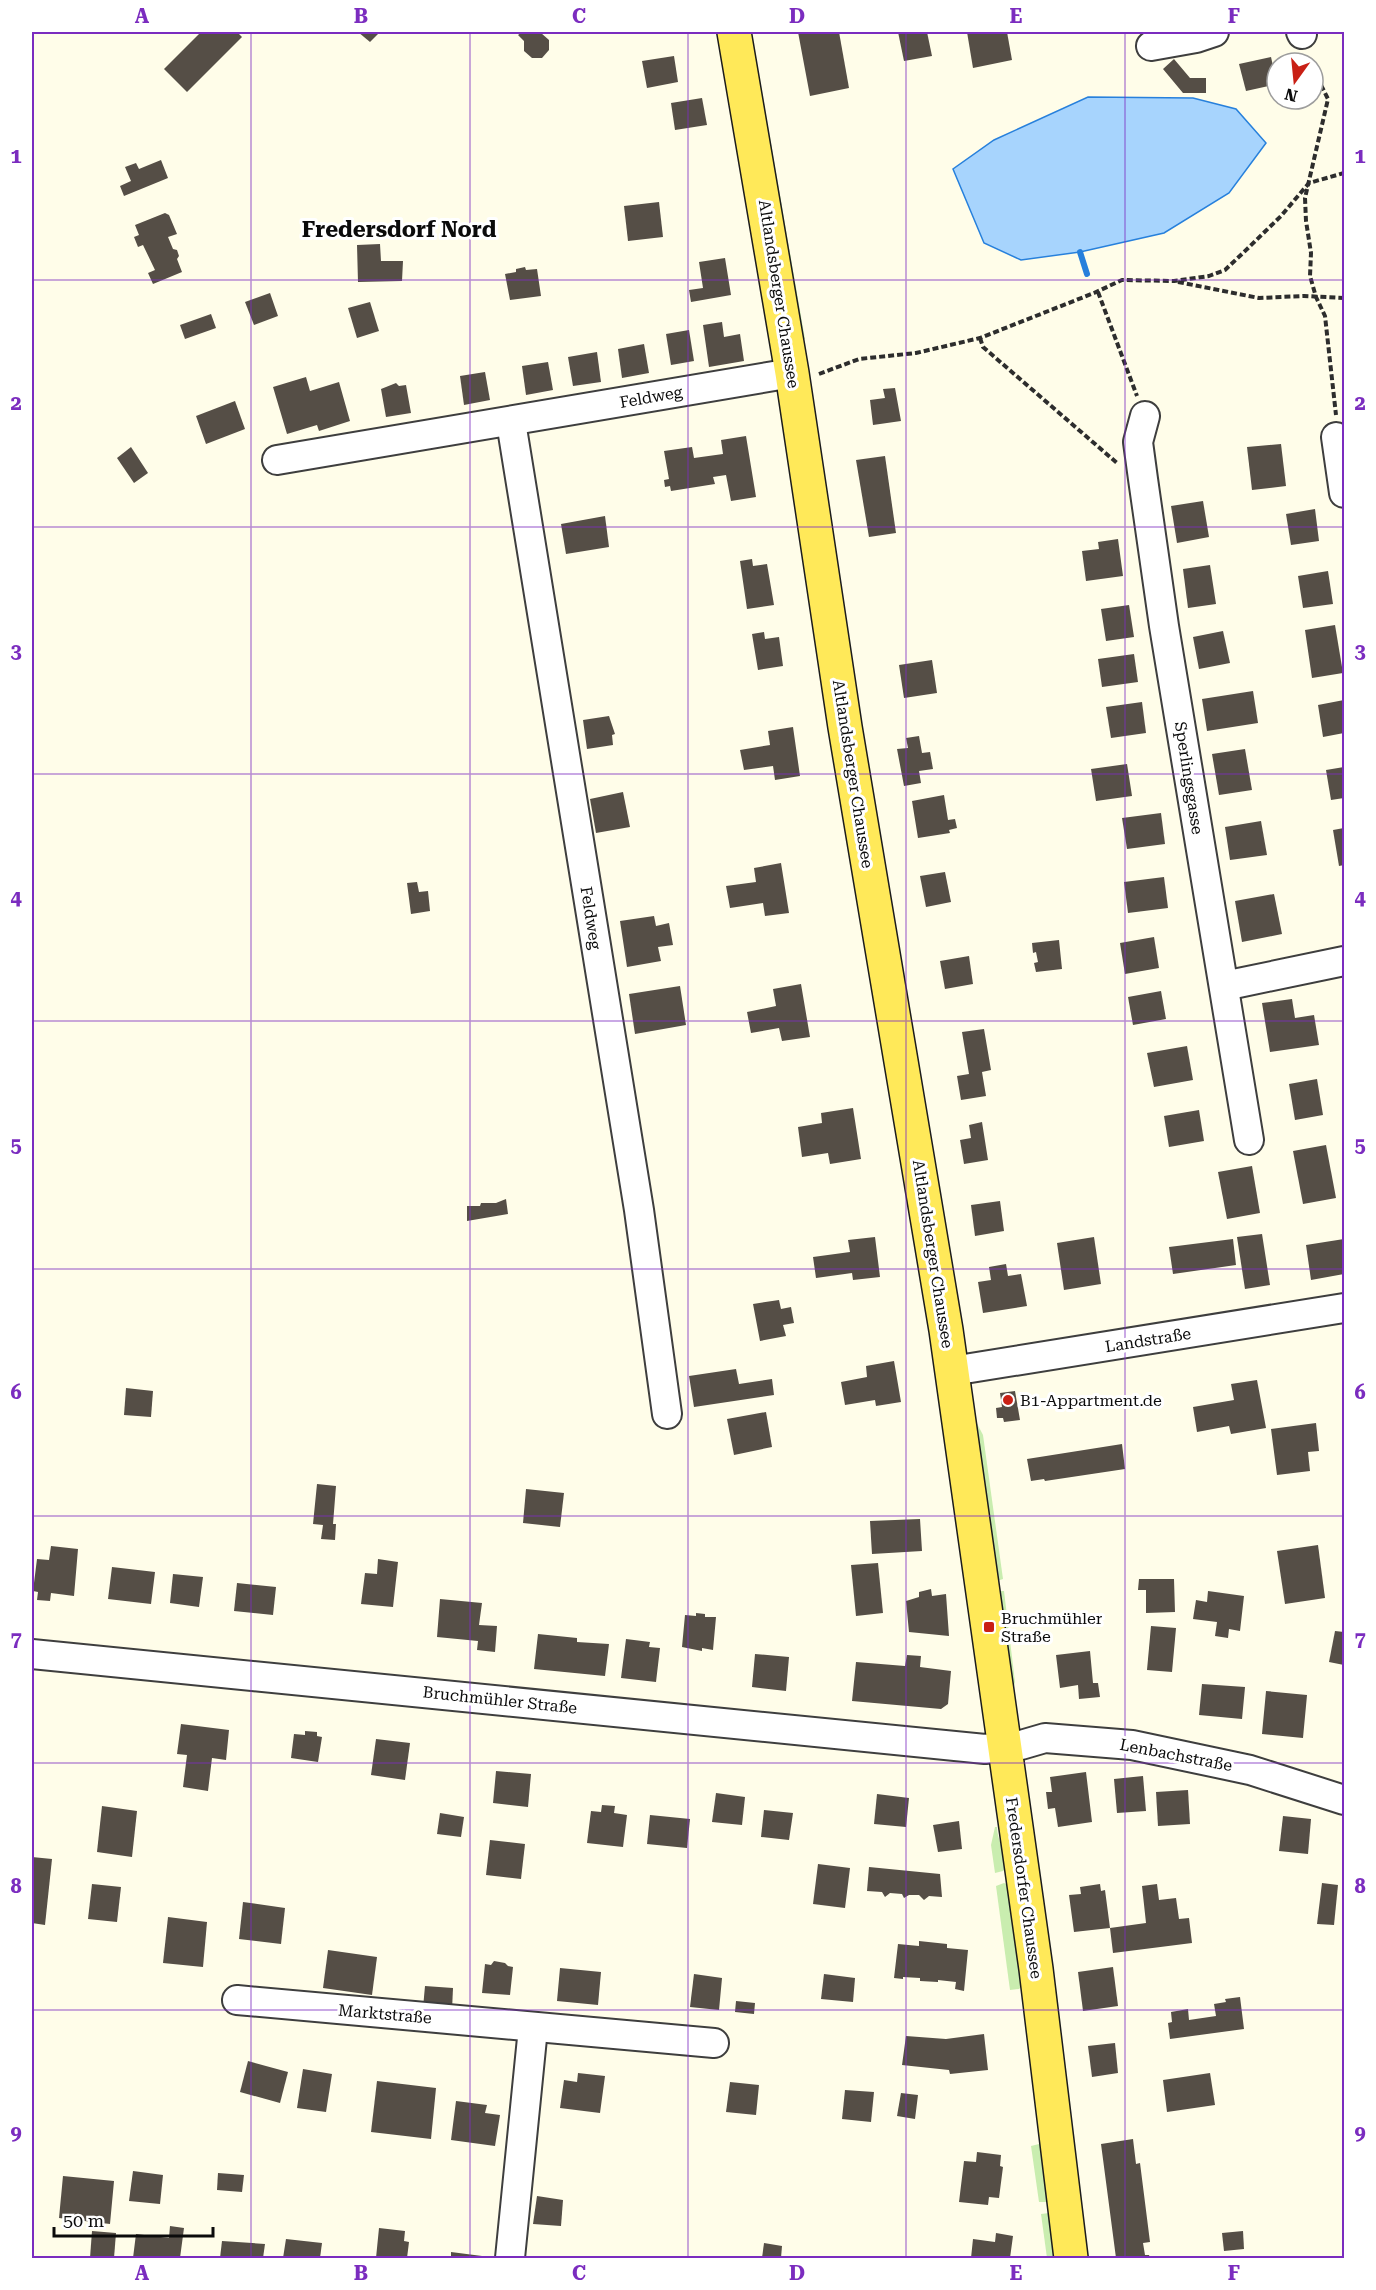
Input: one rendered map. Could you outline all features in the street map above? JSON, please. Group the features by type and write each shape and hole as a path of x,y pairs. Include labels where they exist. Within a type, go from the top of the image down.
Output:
{"main road":[{"name":"Altlandsberger Chaussee","path":"734,32 803,374 845,727 952,1371 974,1517"},
{"name":"Fredersdorfer Chaussee","path":"974,1517 1036,1969 1071,2259"}],"street":[{"path":"1151,46 1196,38 1214,32"},
{"name":"Feldweg","path":"277,460 803,374"},
{"name":"Sperlingsgasse","path":"1145,416 1138,442 1164,626 1249,1140"},
{"name":"Feldweg","path":"511,422 639,1210 667,1414"},
{"path":"1336,426 1344,493"},
{"path":"1224,986 1344,961"},
{"name":"Landstraße","path":"952,1371 1344,1308"},
{"name":"Bruchmühler Straße","path":"32,1654 985,1749 1004,1747"},
{"name":"Lenbachstraße","path":"1004,1747 1045,1738 1132,1745 1250,1770 1344,1800"},
{"name":"Marktstraße","path":"237,2000 714,2043"},
{"path":"510,2259 533,2028"}],"path":[{"path":"1325,93 1328,99 1305,198 1311,253 1310,276 1325,316 1336,426"},
{"path":"803,374 859,359 916,353 980,338 1098,292 1122,280 1174,281 1209,276 1225,270 1281,216 1309,183 1344,173"},
{"path":"1174,281 1259,298 1344,298"},
{"path":"1098,292 1145,416"},
{"path":"980,338 983,347 1089,439 1124,469 1143,479"}],"green space":[{"path":"749,38 755,52 805,339 796,341"},
{"path":"971,1412 983,1435 1003,1579 997,1581"},
{"path":"999,1591 1004,1591 1015,1682 1013,1690"},
{"path":"995,1827 997,1827 998,1837 1009,1866 995,1873 991,1845"},
{"path":"1004,1883 1011,1886 1025,1983 1019,1989 1010,1990 996,1886"},
{"path":"1039,2144 1047,2147 1053,2197 1046,2202 1039,2202 1031,2146"},
{"path":"1049,2213 1056,2216 1062,2258 1047,2258 1041,2214"}],"water":[{"path":"1088,97 1193,98 1236,109 1266,143 1229,193 1164,233 1080,252 1021,260 984,243 953,169 994,140"}],"building":[{"path":"201,32 237,32 242,37 187,92 164,69"},
{"path":"358,32 380,32 370,42"},
{"path":"522,32 541,33 549,40 549,50 542,58 532,58 524,51 524,41 518,35"},
{"path":"798,32 839,32 849,88 810,96"},
{"path":"898,32 927,32 932,56 904,61"},
{"path":"967,32 1007,32 1012,60 973,68"},
{"path":"674,56 678,82 647,88 642,61"},
{"path":"1265,58 1265,87 1246,91 1239,64"},
{"path":"1174,59 1190,78 1206,78 1206,93 1183,93 1163,69"},
{"path":"702,98 707,125 675,130 671,103"},
{"path":"161,160 168,178 124,196 120,186 131,181 125,167 136,163 139,169"},
{"path":"659,202 663,237 628,241 624,206"},
{"path":"165,213 169,215 177,234 168,237 173,249 177,250 179,256 177,259 182,272 153,284 148,273 155,270 143,245 138,247 134,237 139,235 135,225"},
{"path":"380,244 381,261 403,261 402,281 358,282 357,245"},
{"path":"725,258 731,295 691,302 689,290 703,288 699,262"},
{"path":"525,267 526,270 537,269 541,296 510,300 505,274"},
{"path":"270,293 278,316 254,325 245,302"},
{"path":"370,302 379,331 357,338 348,308"},
{"path":"211,314 216,328 185,339 180,325"},
{"path":"722,322 724,337 740,334 744,361 709,367 703,325"},
{"path":"689,330 694,361 671,365 666,334"},
{"path":"644,344 649,373 622,378 618,349"},
{"path":"597,352 601,382 573,386 568,357"},
{"path":"548,362 553,390 526,395 522,366"},
{"path":"485,372 490,400 464,405 460,376"},
{"path":"306,377 310,391 339,382 350,421 319,431 317,425 287,434 273,387"},
{"path":"396,383 399,386 406,385 411,413 386,417 381,389"},
{"path":"895,388 901,421 873,425 870,400 885,398 883,389"},
{"path":"235,401 245,429 206,444 196,416"},
{"path":"746,436 756,497 731,501 726,475 713,477 715,484 671,491 670,486 665,487 664,480 669,479 664,451 692,447 694,458 723,454 721,440"},
{"path":"1281,444 1286,486 1252,490 1247,447"},
{"path":"131,447 148,473 134,483 117,458"},
{"path":"885,456 896,533 869,537 856,460"},
{"path":"1203,501 1209,537 1177,543 1171,506"},
{"path":"1315,509 1319,541 1291,545 1286,514"},
{"path":"605,516 609,547 566,554 561,524"},
{"path":"1118,539 1123,576 1086,581 1082,551 1099,549 1098,542"},
{"path":"752,559 753,566 767,564 774,605 747,609 740,561"},
{"path":"1210,565 1216,604 1188,608 1183,569"},
{"path":"1328,571 1333,604 1303,608 1298,576"},
{"path":"1129,605 1134,637 1106,641 1101,609"},
{"path":"1335,625 1343,673 1312,678 1305,630"},
{"path":"1223,631 1230,663 1199,669 1193,637"},
{"path":"764,632 765,639 779,637 783,666 758,670 752,634"},
{"path":"1134,654 1138,682 1102,687 1098,659"},
{"path":"932,660 937,693 904,698 899,665"},
{"path":"1253,691 1258,723 1207,731 1202,699"},
{"path":"1344,700 1344,733 1323,737 1318,705"},
{"path":"1142,702 1146,733 1111,738 1106,707"},
{"path":"609,716 615,734 612,735 613,745 587,749 583,720"},
{"path":"793,727 800,776 775,780 773,766 744,770 740,750 770,745 768,731"},
{"path":"919,736 922,753 930,752 933,769 919,771 921,783 904,786 897,749 908,748 906,738"},
{"path":"1245,749 1252,790 1219,795 1212,754"},
{"path":"1127,764 1132,796 1096,801 1091,769"},
{"path":"1344,767 1344,798 1331,800 1326,770"},
{"path":"623,792 630,827 596,833 590,799"},
{"path":"944,795 948,820 955,819 957,828 949,830 950,833 918,838 912,801"},
{"path":"1161,813 1165,844 1127,849 1122,818"},
{"path":"1261,821 1267,855 1230,860 1225,827"},
{"path":"1344,828 1344,865 1339,866 1333,830"},
{"path":"781,863 789,913 765,916 763,903 730,908 726,886 756,882 754,868"},
{"path":"945,872 951,902 926,907 920,876"},
{"path":"1164,877 1168,908 1128,913 1124,882"},
{"path":"417,882 419,892 428,891 430,911 411,914 407,883"},
{"path":"1274,894 1282,934 1242,942 1235,901"},
{"path":"654,916 656,926 669,923 673,945 658,947 661,961 627,967 620,921"},
{"path":"1154,937 1159,968 1125,974 1120,943"},
{"path":"1059,940 1062,969 1036,972 1034,963 1038,962 1036,952 1033,953 1032,943"},
{"path":"969,956 973,984 945,989 940,961"},
{"path":"801,984 810,1037 782,1041 779,1028 751,1033 747,1012 776,1006 773,989"},
{"path":"680,986 686,1025 635,1034 629,994"},
{"path":"1161,991 1166,1019 1133,1025 1128,997"},
{"path":"1292,999 1295,1018 1314,1015 1319,1045 1270,1052 1262,1003"},
{"path":"984,1029 991,1070 982,1072 986,1096 961,1100 957,1076 969,1074 962,1032"},
{"path":"1187,1046 1193,1080 1154,1087 1147,1053"},
{"path":"1317,1079 1323,1115 1295,1120 1289,1084"},
{"path":"853,1108 861,1159 830,1164 828,1153 802,1157 798,1127 822,1123 821,1113"},
{"path":"1199,1110 1204,1141 1169,1147 1164,1116"},
{"path":"982,1122 988,1160 964,1164 960,1140 971,1138 969,1125"},
{"path":"1326,1145 1336,1198 1303,1204 1293,1151"},
{"path":"1252,1166 1260,1213 1227,1219 1218,1172"},
{"path":"506,1199 508,1214 467,1221 467,1206 480,1206 481,1203 496,1203"},
{"path":"1000,1201 1004,1231 975,1236 971,1205"},
{"path":"1262,1234 1270,1285 1245,1289 1237,1237"},
{"path":"875,1237 880,1277 853,1280 852,1273 816,1278 813,1257 850,1252 848,1240"},
{"path":"1094,1237 1101,1284 1064,1290 1057,1243"},
{"path":"1233,1239 1236,1265 1173,1274 1169,1247"},
{"path":"1344,1239 1344,1274 1311,1280 1306,1245"},
{"path":"1006,1264 1008,1276 1021,1274 1027,1306 983,1313 978,1282 991,1280 989,1267"},
{"path":"779,1300 781,1309 791,1307 794,1323 783,1325 786,1336 760,1341 753,1304"},
{"path":"894,1361 901,1402 876,1406 875,1400 845,1405 841,1382 867,1377 866,1366"},
{"path":"736,1369 739,1384 772,1379 774,1395 694,1407 689,1376"},
{"path":"1257,1380 1266,1428 1231,1434 1229,1426 1197,1432 1193,1407 1234,1400 1231,1384"},
{"path":"126,1388 153,1391 151,1417 124,1415"},
{"name":"B1-Appartment.de","path":"1015,1391 1020,1420 1004,1422 1003,1418 997,1418 996,1408 1002,1407 1000,1393"},
{"path":"766,1412 772,1447 734,1455 727,1419"},
{"path":"1316,1423 1319,1451 1308,1452 1310,1471 1277,1475 1271,1429"},
{"path":"1122,1444 1125,1469 1031,1481 1027,1459"},
{"path":"317,1484 336,1486 333,1524 336,1524 335,1540 321,1539 323,1525 313,1524"},
{"path":"526,1489 564,1493 560,1527 523,1523"},
{"path":"920,1519 922,1551 872,1554 870,1521"},
{"path":"1318,1545 1325,1598 1285,1604 1277,1551"},
{"path":"51,1546 78,1549 74,1596 51,1593 50,1601 37,1600 38,1592 33,1591 37,1559 49,1560"},
{"path":"378,1559 398,1562 393,1607 361,1604 365,1573 377,1574"},
{"path":"878,1563 883,1613 856,1616 851,1565"},
{"path":"112,1567 155,1572 151,1604 108,1599"},
{"path":"173,1574 203,1577 199,1607 170,1603"},
{"path":"1139,1579 1174,1579 1175,1612 1146,1613 1146,1590 1138,1590"},
{"path":"237,1583 276,1587 273,1615 234,1611"},
{"path":"931,1589 932,1596 946,1594 949,1636 909,1632 906,1601 919,1597 919,1592"},
{"path":"1208,1591 1244,1596 1240,1631 1229,1629 1228,1638 1215,1636 1217,1622 1193,1619 1196,1600 1207,1602"},
{"path":"440,1599 482,1603 479,1625 497,1626 495,1652 477,1650 478,1641 437,1637"},
{"path":"696,1613 705,1614 705,1617 716,1617 713,1650 702,1648 702,1651 682,1647 685,1615 696,1616"},
{"path":"1151,1626 1176,1628 1172,1672 1147,1670"},
{"path":"1335,1631 1344,1632 1344,1665 1329,1662"},
{"path":"538,1634 577,1638 577,1642 609,1644 605,1676 534,1669"},
{"path":"626,1639 650,1642 649,1647 660,1648 656,1682 621,1678"},
{"path":"1090,1651 1093,1683 1098,1683 1100,1697 1079,1699 1078,1685 1060,1688 1056,1655"},
{"path":"755,1654 789,1657 786,1691 752,1687"},
{"path":"907,1655 921,1656 920,1667 951,1671 948,1704 941,1709 852,1701 856,1662 905,1666"},
{"path":"1202,1684 1245,1687 1242,1719 1199,1715"},
{"path":"1266,1691 1307,1695 1303,1738 1262,1734"},
{"path":"181,1724 229,1730 226,1760 212,1758 208,1791 183,1787 187,1755 177,1754"},
{"path":"305,1731 317,1732 317,1736 322,1737 318,1762 291,1758 294,1734 305,1735"},
{"path":"376,1739 410,1743 405,1780 371,1775"},
{"path":"496,1771 531,1774 528,1807 493,1803"},
{"path":"1086,1772 1092,1822 1058,1827 1055,1808 1048,1809 1046,1792 1052,1792 1050,1777"},
{"path":"1143,1776 1146,1811 1117,1813 1114,1779"},
{"path":"1188,1790 1190,1824 1158,1826 1156,1792"},
{"path":"716,1793 745,1797 742,1825 712,1822"},
{"path":"877,1794 909,1798 906,1827 874,1824"},
{"path":"602,1805 615,1806 614,1813 627,1815 623,1847 587,1843 591,1811 601,1812"},
{"path":"102,1806 137,1811 132,1857 97,1852"},
{"path":"764,1810 793,1813 789,1840 761,1837"},
{"path":"440,1813 464,1817 461,1837 437,1834"},
{"path":"650,1815 690,1819 687,1848 647,1844"},
{"path":"1283,1816 1311,1819 1308,1854 1279,1851"},
{"path":"959,1821 962,1849 938,1852 933,1825"},
{"path":"490,1840 525,1844 521,1879 486,1875"},
{"path":"32,1857 52,1859 45,1925 32,1923"},
{"path":"818,1864 850,1868 845,1908 813,1904"},
{"path":"869,1867 940,1874 942,1897 929,1896 924,1900 919,1895 909,1895 904,1898 902,1894 890,1893 885,1897 882,1892 867,1891"},
{"path":"1322,1883 1338,1885 1334,1925 1317,1924"},
{"path":"92,1884 121,1887 117,1922 88,1919"},
{"path":"1100,1884 1101,1891 1105,1890 1110,1928 1074,1932 1069,1895 1081,1894 1080,1887"},
{"path":"1157,1884 1159,1900 1176,1898 1179,1919 1189,1918 1192,1943 1113,1953 1110,1928 1146,1923 1142,1886"},
{"path":"243,1902 285,1908 281,1944 239,1939"},
{"path":"168,1917 207,1922 203,1967 163,1963"},
{"path":"919,1941 947,1944 947,1948 968,1950 964,1991 955,1989 956,1982 894,1978 898,1944 919,1946"},
{"path":"328,1950 377,1957 372,1995 323,1988"},
{"path":"494,1961 513,1967 510,1995 482,1993 485,1964 491,1965"},
{"path":"1113,1967 1118,2006 1083,2011 1078,1972"},
{"path":"560,1968 601,1972 598,2005 557,2001"},
{"path":"694,1974 722,1978 719,2010 690,2007"},
{"path":"824,1974 855,1978 853,2002 821,1999"},
{"path":"425,1986 453,1988 452,2010 423,2008"},
{"path":"1240,1997 1244,2029 1170,2039 1168,2023 1172,2022 1171,2012 1188,2009 1189,2020 1216,2016 1214,2004 1226,2002 1225,1999"},
{"path":"736,2001 755,2003 754,2014 735,2012"},
{"path":"984,2034 988,2070 950,2074 949,2070 902,2065 906,2036 946,2039"},
{"path":"1115,2043 1118,2073 1092,2077 1088,2046"},
{"path":"248,2061 288,2072 280,2103 240,2092"},
{"path":"303,2069 332,2074 326,2112 297,2108"},
{"path":"578,2073 605,2076 600,2113 560,2108 564,2080 577,2082"},
{"path":"1210,2073 1215,2105 1167,2112 1163,2080"},
{"path":"377,2081 436,2088 431,2139 371,2132"},
{"path":"730,2082 759,2085 756,2115 726,2112"},
{"path":"845,2090 874,2092 871,2122 842,2119"},
{"path":"901,2093 918,2095 915,2119 897,2116"},
{"path":"456,2101 487,2105 485,2113 500,2115 495,2146 451,2140"},
{"path":"1133,2139 1136,2164 1140,2163 1150,2242 1143,2243 1145,2255 1149,2255 1150,2258 1116,2258 1101,2144"},
{"path":"977,2152 1001,2155 1000,2166 1003,2167 999,2198 989,2197 988,2205 959,2202 964,2161 976,2162"},
{"path":"133,2171 163,2175 160,2204 129,2201"},
{"path":"218,2173 244,2175 242,2192 217,2190"},
{"path":"63,2176 114,2181 110,2224 59,2218"},
{"path":"537,2196 563,2200 561,2226 533,2224"},
{"path":"170,2226 184,2228 180,2258 133,2258 136,2234 169,2238"},
{"path":"379,2228 405,2231 404,2241 409,2242 407,2258 376,2258"},
{"path":"92,2231 116,2233 114,2258 90,2258"},
{"path":"1243,2231 1244,2249 1224,2251 1222,2233"},
{"path":"996,2233 1013,2236 1010,2258 971,2258 973,2239 995,2242"},
{"path":"286,2239 322,2243 320,2258 283,2258"},
{"path":"222,2241 265,2244 263,2258 220,2258"},
{"path":"764,2243 782,2246 781,2258 762,2258"},
{"path":"451,2252 482,2256 481,2258 451,2258"}],"waterway":[{"path":"1080,252 1087,274"}],"place":[{"name":"B1-Appartment.de","path":"1008,1400"},
{"name":"Bruchmühler Straße","path":"989,1627"}],"district":[{"name":"Fredersdorf Nord","path":"399,229"}]}
